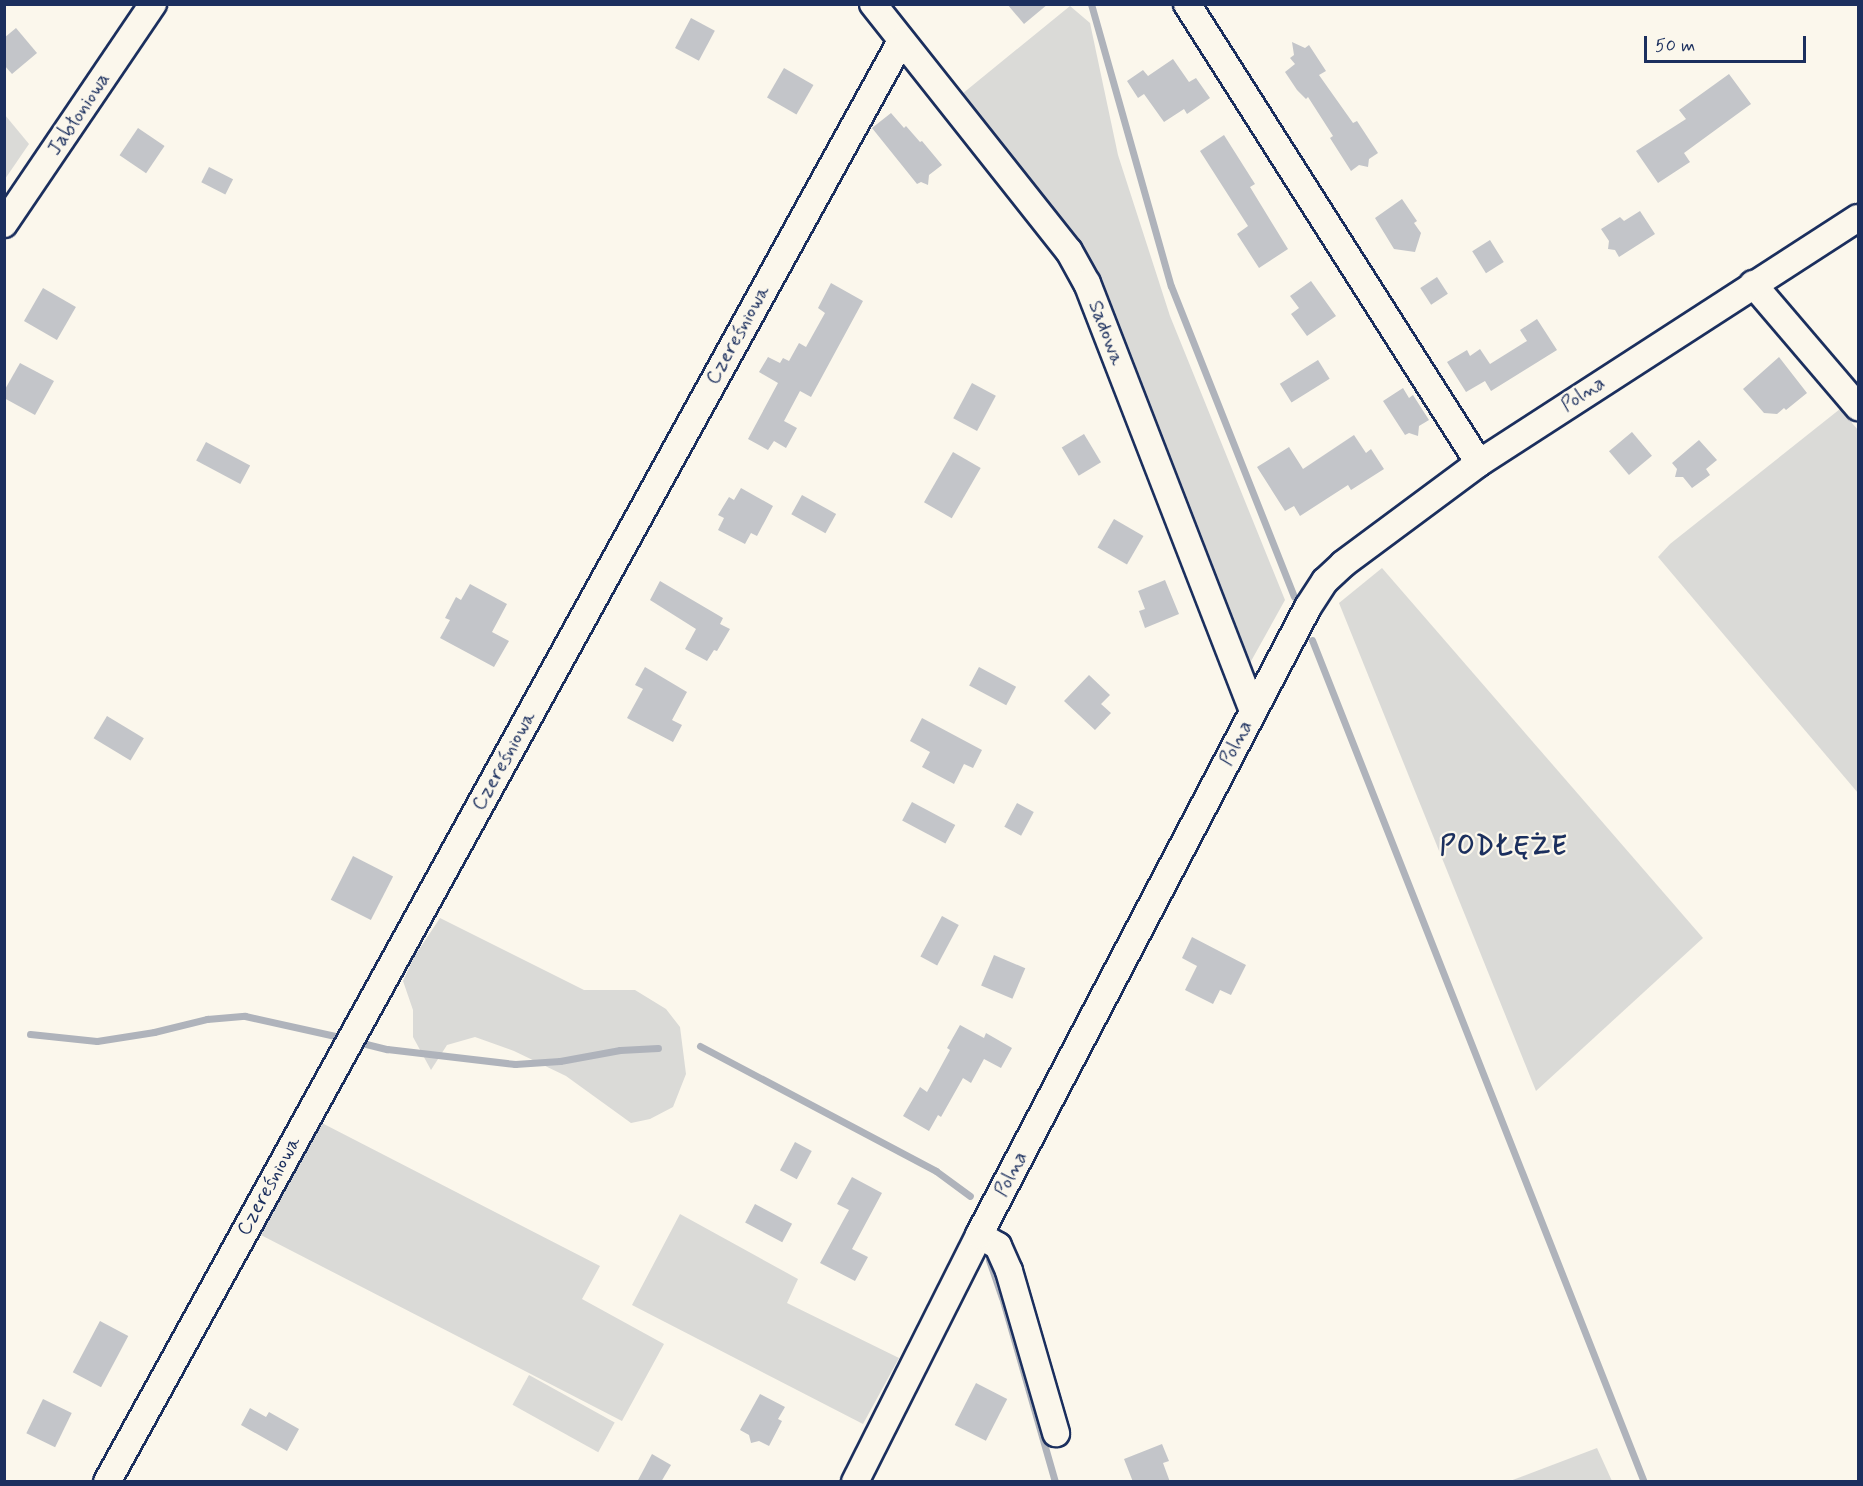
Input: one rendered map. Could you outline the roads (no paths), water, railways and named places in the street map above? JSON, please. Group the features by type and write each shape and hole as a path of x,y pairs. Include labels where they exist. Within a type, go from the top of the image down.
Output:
{"street":[{"name":"Jabłoniowa","path":"4,224 153,4"},
{"name":"Sadowa","path":"873,4 1069,250 1086,283 1253,711"},
{"path":"1187,4 1479,463"},
{"name":"Czereśniowa","path":"107,1482 901,41"},
{"name":"Polna","path":"855,1482 979,1235 1308,607 1325,581 1343,564 1479,463 1858,218"},
{"path":"1753,284 1858,406"},
{"path":"979,1235 998,1246 1009,1271 1056,1433"}],"waterway":[{"path":"1091,4 1171,286 1294,596"},
{"path":"1312,640 1644,1482"},
{"path":"30,1034 97,1041 154,1032 207,1019 245,1016 340,1037"},
{"path":"358,1042 387,1049 515,1064 560,1061 620,1050 658,1048"},
{"path":"700,1046 936,1171 970,1196"},
{"path":"989,1260 1002,1297 1055,1482"}],"district":[{"name":"PODŁĘŻE","path":"1504,848"}]}
